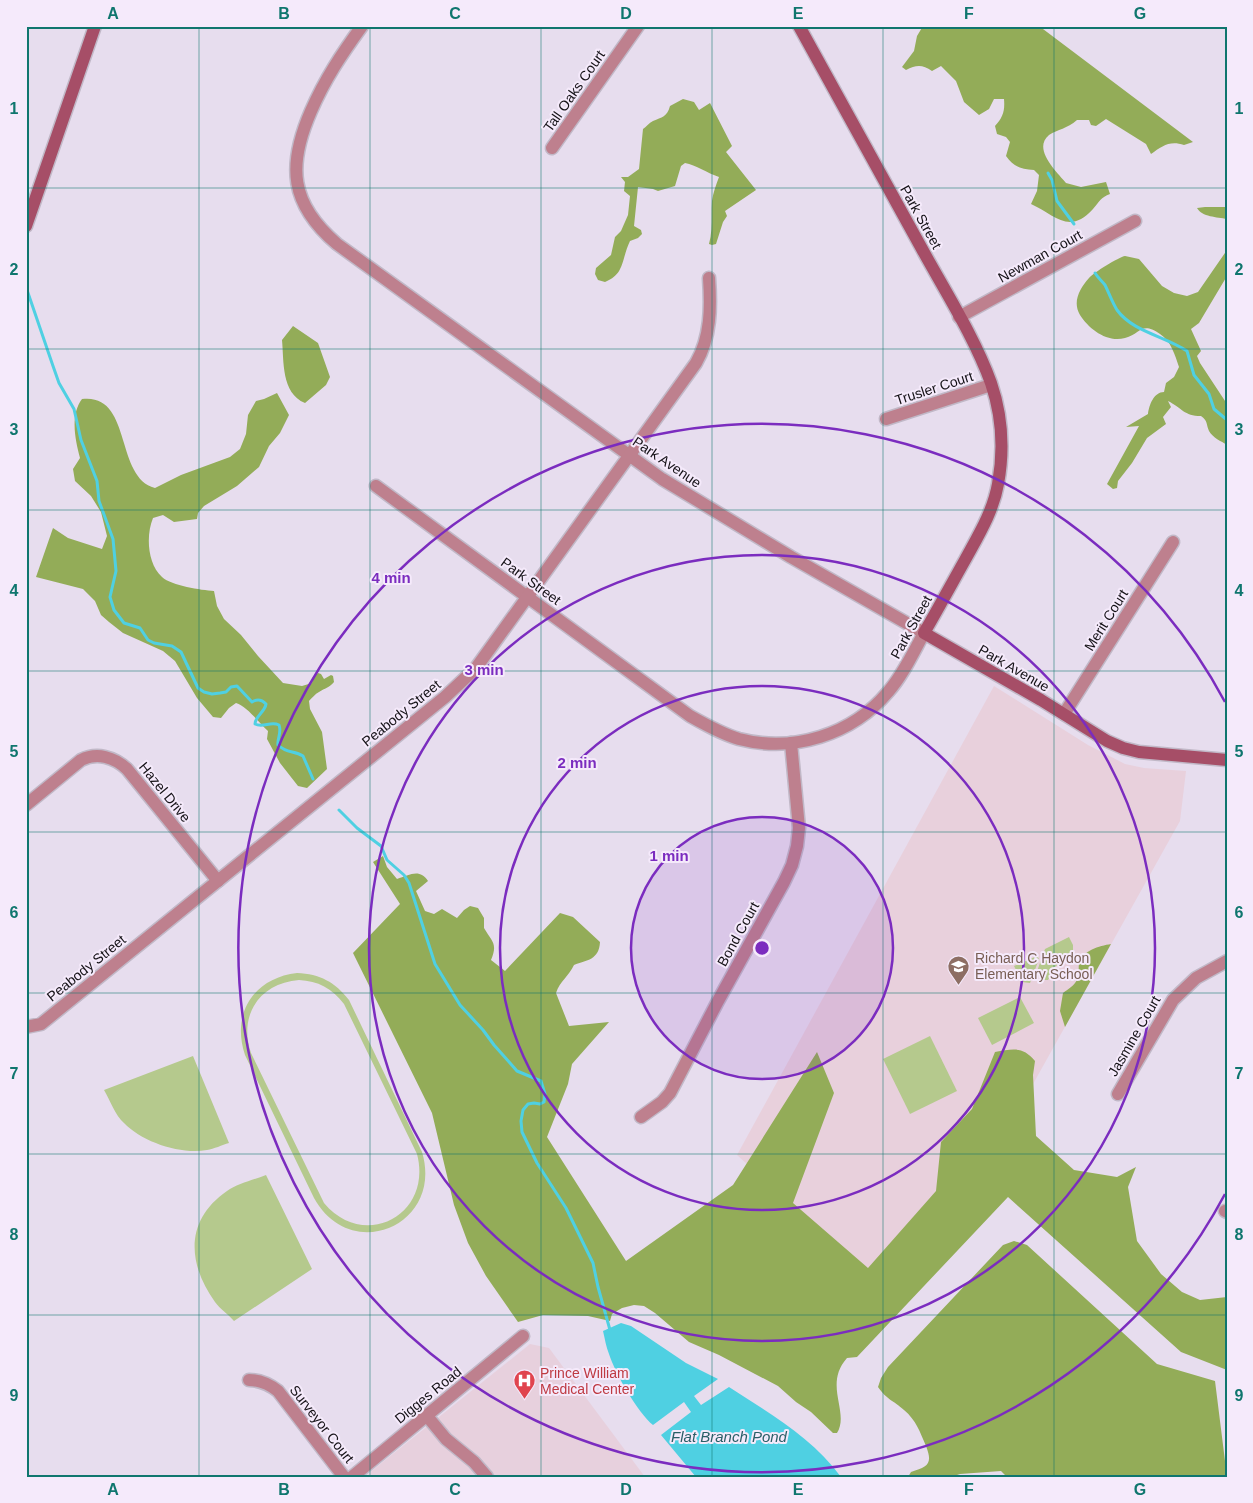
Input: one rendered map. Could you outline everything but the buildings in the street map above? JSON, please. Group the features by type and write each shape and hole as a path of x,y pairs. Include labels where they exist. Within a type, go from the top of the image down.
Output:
{"street":[{"path":"26,226 29,210 95,26"},
{"name":"Park Avenue","path":"362,26 321,86 298,145 296,175 303,202 322,231 337,244 662,479 791,557 1064,714 1107,741 1139,752 1227,760"},
{"name":"Tall Oaks Court","path":"552,148 638,26"},
{"name":"Park Street","path":"376,486 704,725 737,738 756,742 791,743 809,740 827,735 852,723 888,692 901,676 984,526 998,486 1001,436 998,410 992,385 959,317 798,26"},
{"name":"Newman Court","path":"959,317 1135,220"},
{"name":"Peabody Street","path":"26,1027 41,1024 463,682 485,656 528,597 702,352 709,322 711,298 709,278"},
{"name":"Trusler Court","path":"886,419 992,385"},
{"name":"Merit Court","path":"1064,714 1173,542"},
{"name":"Bond Court","path":"641,1117 662,1102 670,1092 792,865 799,828 791,743"},
{"name":"Hazel Drive","path":"26,805 81,760 98,756 108,757 127,769 218,881"},
{"name":"Jasmine Court","path":"1118,1094 1173,1000 1196,978 1227,960"},
{"name":"Digges Road","path":"352,1477 524,1336"},
{"name":"Surveyor Court","path":"249,1380 260,1381 278,1391 344,1477"},
{"path":"426,1416 487,1477"}],"shaded area":[{"name":"Richard C Haydon Elementary School","path":"994,686 1088,745 1125,764 1144,768 1186,771 1180,821 1000,1143 871,1277 737,1155"},
{"name":"Prince William Medical Center","path":"530,1344 549,1348 645,1477 364,1477"}],"green space":[{"path":"923,26 1039,26 1193,142 1184,145 1174,143 1166,145 1151,154 1146,144 1106,119 1096,126 1091,125 1089,120 1077,120 1056,131 1044,141 1043,147 1052,167 1066,183 1081,187 1106,182 1110,194 1102,198 1084,217 1076,221 1069,222 1054,217 1031,204 1037,191 1039,175 1034,170 1015,165 1006,156 1010,142 1006,137 997,134 995,126 1003,114 1004,99 994,99 989,109 979,115 964,102 956,81 941,66 932,71 922,66 906,70 902,67 914,51 917,36"},
{"path":"683,99 694,102 699,110 710,103 732,146 726,152 756,190 725,211 727,216 723,222 716,244 712,245 709,244 712,201 719,177 685,163 681,166 675,186 658,191 638,187 634,226 641,230 642,234 630,241 622,266 616,275 605,282 598,280 595,274 596,268 611,255 615,237 621,231 628,215 630,196 624,191 625,182 621,177 628,177 639,169 643,129 666,115 670,106"},
{"path":"1227,207 1227,219 1206,215 1197,208"},
{"path":"1227,250 1227,276 1199,323 1191,329 1201,351 1197,356 1200,363 1227,404 1227,445 1209,431 1206,421 1201,416 1187,413 1168,401 1171,407 1163,417 1166,424 1147,438 1132,463 1118,481 1117,488 1113,489 1107,484 1139,426 1126,427 1148,414 1153,400 1157,394 1164,392 1166,383 1174,377 1179,367 1170,344 1154,330 1145,328 1130,336 1118,339 1105,337 1093,330 1080,315 1077,305 1078,295 1091,276 1125,256 1139,259 1162,286 1174,293 1187,296 1198,292"},
{"path":"293,326 318,343 330,377 326,385 305,403 292,392 285,376 282,340"},
{"path":"277,393 289,415 280,433 269,446 259,467 237,486 204,506 198,513 197,519 174,522 163,515 153,518 149,532 149,549 153,564 162,577 187,587 214,591 217,606 224,619 241,635 283,683 302,686 312,683 313,677 318,673 324,679 331,675 333,676 334,682 309,701 310,709 322,732 327,769 307,788 298,786 280,763 267,739 268,731 245,708 236,703 221,718 213,717 197,698 175,661 163,651 123,633 101,615 95,601 83,589 36,577 53,528 68,538 102,549 107,536 101,512 91,496 75,481 73,469 80,458 75,435 75,420 78,405 82,399 98,401 109,409 117,422 133,469 142,481 155,488 181,475 230,457 240,449 246,434 248,415 256,401"},
{"path":"383,856 387,867 397,879 410,874 418,874 425,877 428,881 416,891 425,911 434,914 442,909 457,918 470,906 478,908 484,918 484,928 494,946 491,960 505,971 560,913 573,917 600,942 595,956 574,965 556,993 569,1026 609,1022 572,1064 568,1084 547,1137 626,1261 733,1185 817,1052 834,1093 793,1203 868,1268 936,1191 941,1142 972,1109 995,1052 1017,1050 1031,1056 1035,1061 1033,1075 1036,1136 1074,1170 1117,1177 1136,1167 1128,1187 1137,1241 1161,1274 1182,1292 1200,1300 1227,1297 1227,1370 1181,1352 1008,1197 857,1357 847,1358 840,1368 837,1378 841,1416 837,1433 833,1433 811,1412 778,1386 719,1355 689,1342 644,1306 634,1305 622,1308 612,1314 610,1321 588,1316 543,1315 518,1322 486,1276 468,1243 454,1205 432,1113 353,953 400,904 373,862"},
{"path":"1069,937 1073,945 1073,951 1055,967 1048,980 1043,980 1036,974 1045,949"},
{"path":"1111,944 1065,1027 1060,1011 1063,993 1073,986 1077,980 1081,959 1092,949"},
{"path":"1037,956 1039,959 1030,983 1022,982 1014,966"},
{"path":"297,973 320,977 338,988 349,1000 422,1152 425,1178 420,1199 407,1216 390,1228 370,1232 350,1229 330,1218 314,1198 245,1055 241,1040 241,1025 244,1012 258,990 282,976","holes":["306,981 324,986 344,1004 417,1154 419,1176 415,1194 405,1209 391,1219 375,1225 358,1224 340,1217 324,1203 251,1053 248,1026 250,1014 256,1003 263,994 273,987 285,982"]},
{"path":"1020,997 1034,1023 992,1045 978,1018"},
{"path":"930,1036 957,1091 910,1114 883,1059"},
{"path":"193,1056 229,1143 207,1150 186,1151 174,1149 162,1146 141,1136 121,1120 104,1090"},
{"path":"266,1175 312,1269 234,1321 215,1302 199,1272 195,1257 197,1229 203,1215 213,1202 227,1191 240,1184"},
{"path":"1014,1241 1027,1245 1157,1364 1215,1381 1227,1477 1007,1477 1001,1471 960,1474 951,1477 908,1477 911,1472 928,1464 928,1452 920,1431 912,1418 884,1395 878,1387 881,1378 888,1367 1003,1245"}],"water":[{"name":"Flat Branch Pond","path":"621,1323 631,1326 686,1363 718,1379 694,1396 701,1405 729,1387 774,1416 803,1438 830,1463 841,1477 696,1477 661,1435 691,1412 684,1402 653,1425 634,1402 616,1371 603,1331"}],"waterway":[{"path":"1048,173 1052,180 1057,201 1074,224"},
{"path":"1095,273 1105,285 1117,310 1132,324 1187,351 1194,375 1209,394 1214,409 1227,420"},
{"path":"26,287 59,383 74,409 81,440 97,481 99,501 113,539 116,571 110,597 114,610 124,623 140,628 148,640 172,646 181,652 198,688 204,692 212,694 226,692 231,687 237,686 252,702 256,700 264,702 266,704 265,707 255,721 255,724 279,725 278,745 284,750 303,756 313,779"},
{"path":"339,810 357,828 381,846 387,860 404,875 409,883 435,964 460,1005 517,1071 541,1081 545,1094 544,1102 528,1104 523,1110 522,1132 537,1163 566,1208 593,1263 610,1330"}],"place":[{"name":"Richard C Haydon Elementary School","path":"959,985"},
{"name":"Prince William Medical Center","path":"524,1400"}]}
